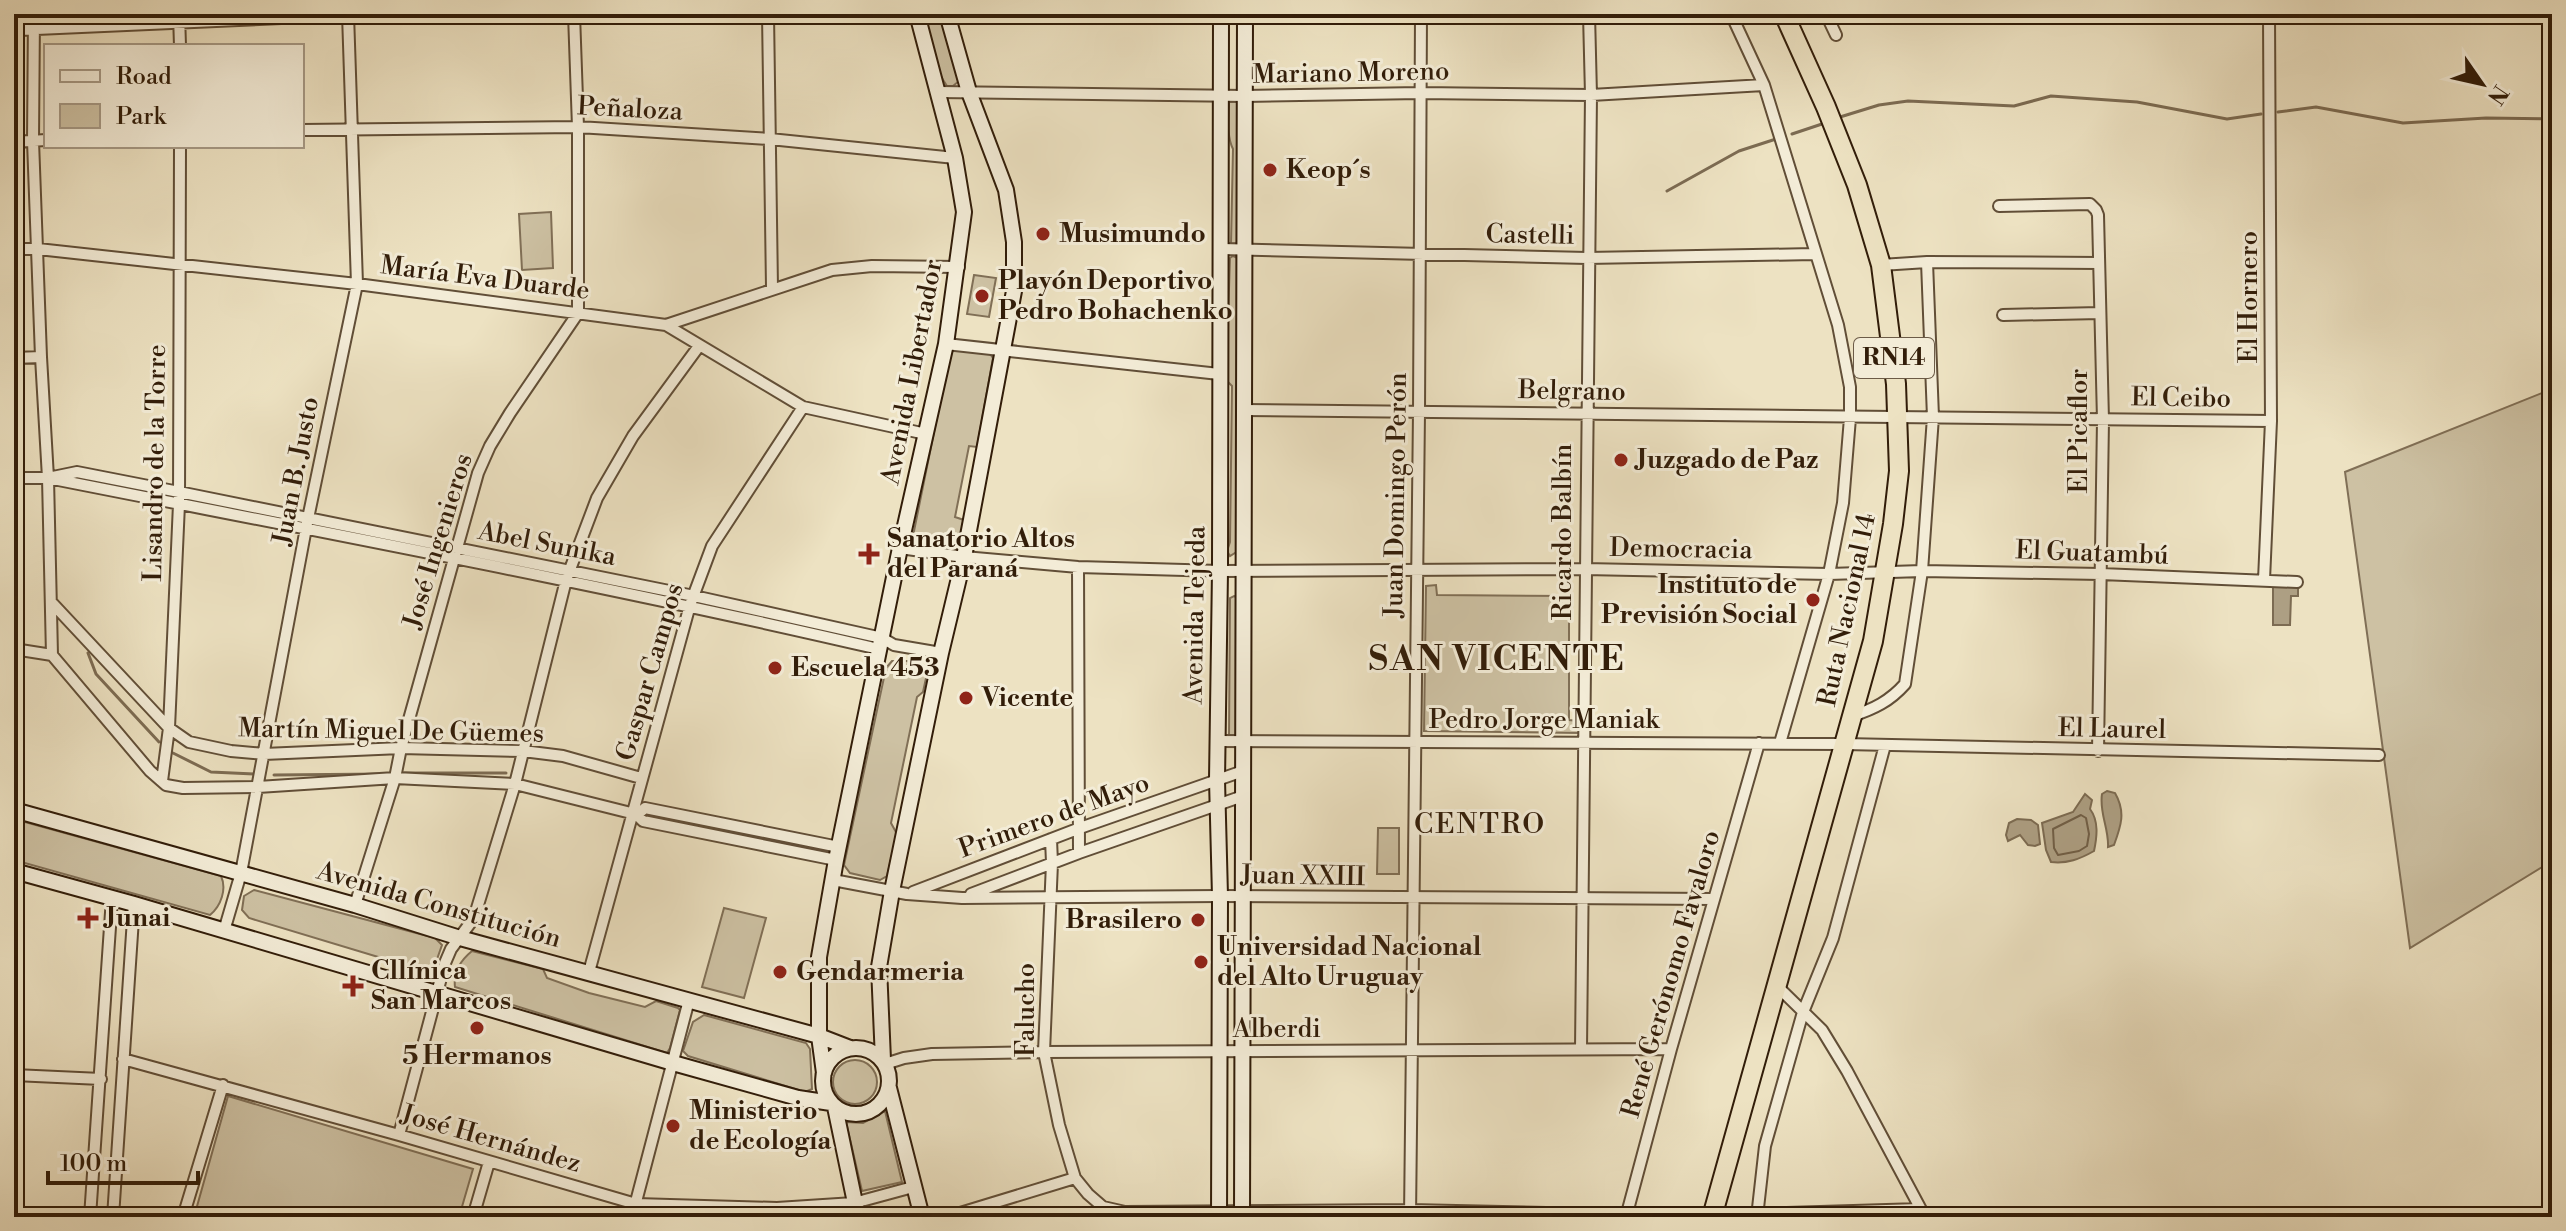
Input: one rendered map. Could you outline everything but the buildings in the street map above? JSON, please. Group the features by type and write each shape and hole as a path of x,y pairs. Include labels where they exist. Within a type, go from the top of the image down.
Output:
{"highway":[{"name":"Ruta Nacional 14","path":"1712,1216 1873,641 1886,572 1899,471 1898,416 1881,265 1857,185 1784,14"}],"main road":[{"name":"Avenida Libertador","path":"824,1073 819,1036 819,957 880,643 946,344 959,267 964,212 955,158 917,14"},
{"path":"922,1217 884,1062 879,967 900,892 941,653 964,557 1014,291 1014,242 1006,190 969,92 947,14"},
{"name":"Avenida Tejeda","path":"1219,1214 1217,741 1221,14"},
{"name":"Avenida Tejeda","path":"1242,1214 1245,14"},
{"name":"Avenida Constitución","path":"14,810 355,905 460,938 819,1036 850,1048"},
{"path":"14,871 673,1063 833,1105 845,1112 856,1114 877,1107 889,1088"},
{"path":"856,1210 833,1105 823,1083 824,1073 829,1061 838,1052 850,1048 867,1049 884,1062"}],"street":[{"path":"34,14 33,141 53,604 52,655"},
{"path":"14,30 179,18 435,14"},
{"path":"574,14 578,127 578,313"},
{"path":"768,14 772,288"},
{"name":"Juan Domingo Perón","path":"1410,1214 1421,14"},
{"name":"Ricardo Balbín","path":"1581,1049 1591,95 1589,14"},
{"path":"1731,14 1764,85 1838,325 1850,387 1843,503 1829,574 1780,743"},
{"path":"1826,14 1836,35"},
{"name":"El Hornero","path":"2264,580 2271,421 2269,14"},
{"name":"Juan B. Justo","path":"224,931 241,873 307,523 357,284 348,15"},
{"path":"179,18 180,44"},
{"name":"Mariano Moreno","path":"939,92 1222,96 1420,93 1591,95 1764,85"},
{"name":"Peñaloza","path":"304,130 578,127 770,139 955,158"},
{"path":"14,142 44,140"},
{"name":"Lisandro de la Torre","path":"162,781 169,728 179,504 180,148"},
{"name":"El Picaflor","path":"1999,206 2090,204 2098,215 2103,420 2098,751"},
{"name":"María Eva Duarde","path":"14,249 38,249 357,284 666,325 803,407 926,434"},
{"name":"Castelli","path":"1222,249 1587,258 1814,254"},
{"path":"1852,716 1875,709 1894,697 1905,684 1922,571 1933,417 1927,262"},
{"path":"1881,265 1927,262 2099,263"},
{"path":"666,325 832,270 872,266 959,267"},
{"name":"José Ingenieros","path":"355,905 395,778 478,473 490,446 578,313"},
{"path":"2003,315 2100,313"},
{"path":"946,344 1219,374"},
{"path":"399,1135 445,963 474,918 515,784 568,575 597,498 633,436 699,346"},
{"path":"14,358 41,357"},
{"name":"Gaspar Campos","path":"589,972 692,601 712,546 803,407"},
{"name":"Belgrano","path":"1244,410 1850,418 1898,416"},
{"name":"El Ceibo","path":"1898,416 2271,421"},
{"name":"Abel Sunika","path":"48,478 77,472 179,492 307,523 568,575 880,643 941,653"},
{"name":"Abel Sunika","path":"14,478 48,478 179,504 307,523"},
{"name":"Democracia","path":"900,548 1078,567 1220,571 1585,569 1829,574 1886,572"},
{"path":"1078,567 1079,853"},
{"name":"El Guatambú","path":"1886,572 2101,574 2297,582"},
{"name":"Martín Miguel De Güemes","path":"53,604 169,728 189,742 211,748 264,754 401,748 523,751 563,756 641,778"},
{"path":"14,649 52,655 150,771 162,781"},
{"name":"Pedro Jorge Maniak","path":"1217,741 1844,744"},
{"name":"René Gerónomo Favaloro","path":"1626,1216 1759,743"},
{"name":"El Laurel","path":"1844,744 2379,755"},
{"path":"1757,1216 1765,1146 1803,1012 1833,938 1885,745"},
{"name":"Primero de Mayo","path":"900,892 1243,771"},
{"name":"Martín Miguel De Güemes","path":"162,781 166,785 183,788 258,787 395,778 515,784 634,814 643,821 815,856 838,854"},
{"name":"Primero de Mayo","path":"962,898 1243,796"},
{"name":"Martín Miguel De Güemes","path":"634,814 645,808 838,854"},
{"name":"Falucho","path":"1051,839 1044,1052 1059,1125 1075,1178"},
{"name":"Juan XXIII","path":"833,880 900,892 962,898 1714,899"},
{"path":"90,1217 112,898"},
{"path":"113,1217 134,904"},
{"path":"947,1217 1075,1178 1103,1212 1626,1216 1922,1213 1822,1030 1778,987"},
{"path":"632,1217 689,1000"},
{"name":"Alberdi","path":"884,1062 932,1054 1044,1052 1671,1049"},
{"name":"José Hernández","path":"123,1059 636,1204 856,1210 913,1187"},
{"path":"14,1075 101,1079"},
{"path":"183,1217 223,1085"},
{"path":"473,1217 489,1162"}],"green space":[{"path":"924,14 942,14 959,81 953,86 947,86 938,69"},
{"path":"1229,102 1240,103 1241,243 1231,244 1233,149 1228,120"},
{"path":"551,212 553,268 522,270 519,214"},
{"path":"1230,258 1240,259 1238,551 1230,556 1227,551 1230,542 1232,386 1226,380"},
{"name":"Playón Deportivo Pedro Bohachenko","path":"974,275 996,278 989,317 967,314"},
{"path":"955,350 990,354 993,358 977,447 969,446 955,517 964,520 960,543 954,548 916,542 913,536 950,353"},
{"path":"2552,389 2552,861 2410,948 2345,472"},
{"path":"1436,585 1437,595 1569,596 1569,720 1580,721 1580,733 1424,731 1426,586"},
{"path":"1230,598 1238,598 1235,738 1229,736"},
{"path":"892,661 907,661 928,669 923,692 917,697 891,823 897,834 887,876 880,880 850,873 844,865 886,668"},
{"path":"14,819 221,876 223,892 220,902 210,915 14,860"},
{"path":"1378,828 1399,828 1399,874 1377,874"},
{"path":"254,890 435,938 442,945 436,962 428,972 249,918 242,910 244,896"},
{"path":"724,908 766,918 744,998 702,987"},
{"path":"472,951 543,969 547,978 589,993 645,1007 656,1001 678,1008 670,1048 667,1053 455,987 459,966"},
{"path":"704,1015 806,1043 810,1049 812,1089 805,1092 688,1056 683,1051 693,1022"},
{"path":"855,1060 871,1066 877,1082 871,1098 855,1104 839,1098 833,1082 839,1066"},
{"path":"228,1096 473,1169 459,1217 194,1217"},
{"path":"885,1111 902,1182 862,1191 846,1122 863,1123"}],"water":[{"path":"2273,587 2298,587 2298,596 2291,596 2290,625 2273,625"},
{"path":"2107,791 2115,793 2121,813 2114,845 2108,847 2101,801 2102,794"},
{"path":"2085,794 2092,800 2090,809 2096,824 2094,851 2073,860 2051,862 2042,823 2073,812"},
{"path":"2017,819 2031,820 2038,825 2040,844 2028,845 2020,835 2008,841 2009,823"}],"waterway":[{"path":"1840,117 1879,105 1908,101 2014,106 2051,96 2137,102 2227,119 2261,114"},
{"path":"2278,112 2316,107 2403,123 2486,118 2552,119"},
{"path":"1792,134 1822,124"},
{"path":"1667,191 1739,151 1776,139"},
{"path":"88,653 96,674 159,742"},
{"path":"173,753 211,772 254,774"},
{"path":"404,773 506,773"},
{"path":"274,775 383,774"}],"place":[{"name":"Keop´s","path":"1270,170"},
{"name":"Musimundo","path":"1043,234"},
{"name":"Playón Deportivo Pedro Bohachenko","path":"982,296"},
{"name":"Juzgado de Paz","path":"1621,460"},
{"name":"Sanatorio Altos del Paraná","path":"869,554"},
{"name":"Instituto de Previsión Social","path":"1813,600"},
{"name":"Escuela 453","path":"775,668"},
{"name":"Vicente","path":"966,698"},
{"name":"Junai","path":"88,918"},
{"name":"Brasilero","path":"1198,920"},
{"name":"Universidad Nacional del Alto Uruguay","path":"1201,962"},
{"name":"Gendarmeria","path":"780,972"},
{"name":"Cllínica San Marcos","path":"353,986"},
{"name":"5 Hermanos","path":"477,1028"},
{"name":"Ministerio de Ecología","path":"673,1126"}],"district":[{"name":"SAN VICENTE","path":"1497,660"},
{"name":"CENTRO","path":"1480,824"}]}
